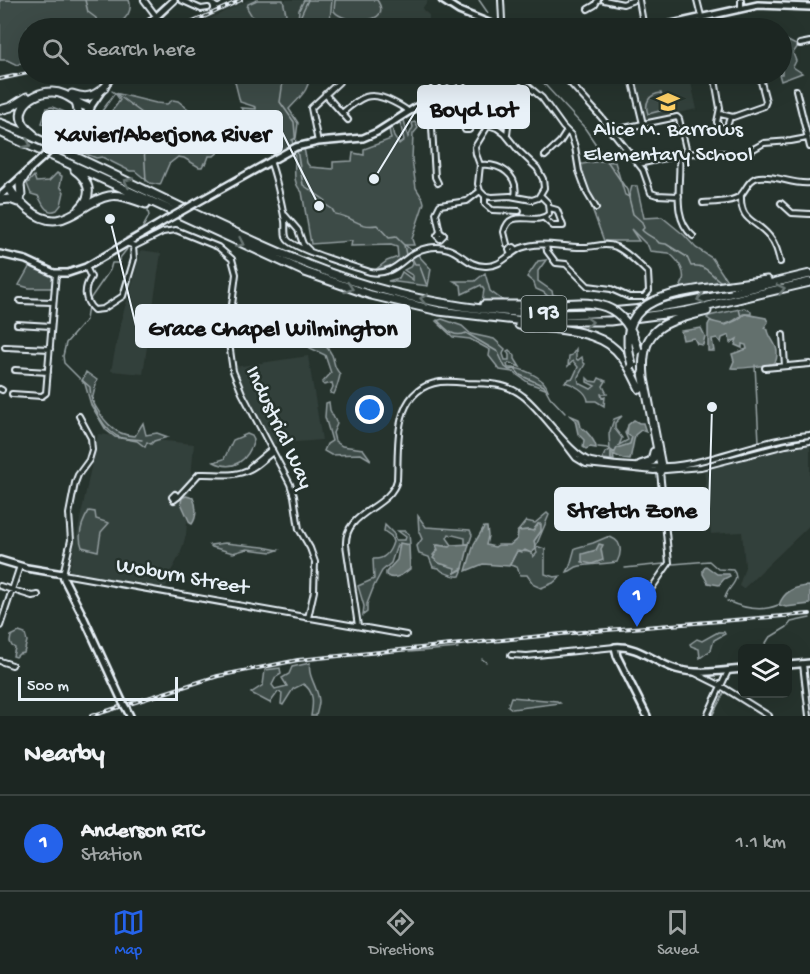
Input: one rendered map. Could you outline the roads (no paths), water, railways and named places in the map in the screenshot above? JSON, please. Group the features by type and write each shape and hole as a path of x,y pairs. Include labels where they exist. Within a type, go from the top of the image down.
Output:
{"highway":[{"path":"52,146 25,127 21,117 24,106 30,99 44,93 88,97 104,88"},
{"path":"0,110 11,107 42,90 58,90 87,103 90,108"},
{"path":"71,131 80,114 73,96"},
{"name":"I 93","path":"0,123 309,265 374,287 444,303 487,310 533,313 610,312 693,301 810,274"},
{"name":"I 93","path":"0,132 294,268 349,288 409,305 478,317 548,322 618,320 680,312 810,282"},
{"path":"9,187 34,210 52,216 71,213 85,203 89,190 85,179 77,171 53,156"},
{"path":"21,196 20,186 27,172"},
{"path":"9,187 26,207"},
{"path":"0,198 11,199 40,216 59,219 76,214 102,198 117,195 173,212"},
{"path":"660,468 628,345 633,318 644,306 660,298 730,285 799,276"},
{"path":"660,468 642,362 650,337 660,327 671,321 741,302 757,295"},
{"path":"444,303 520,306 587,302 612,309 629,326 638,350 644,377"},
{"path":"478,317 597,337 610,344 621,356 640,389"},
{"path":"637,466 652,461 654,452"}],"main road":[{"path":"156,16 174,0"},
{"path":"442,0 476,18"},
{"path":"706,18 764,5 810,7"},
{"path":"0,198 9,187 71,131 107,84"},
{"path":"0,254 23,259 56,273 68,273 86,266 296,147 318,142 367,137 410,113 435,91 438,84"},
{"name":"Woburn Street","path":"0,560 63,574"},
{"path":"63,574 99,655 130,716"},
{"path":"647,716 616,656 615,647 630,648 672,668 694,672 738,669"},
{"path":"792,665 810,663"}],"street":[{"path":"144,0 156,16"},
{"path":"181,0 202,9 208,8"},
{"path":"501,0 502,18"},
{"path":"588,9 597,2 624,4 634,0"},
{"path":"639,0 642,18"},
{"path":"697,0 702,18"},
{"path":"741,0 741,9"},
{"path":"800,44 810,42"},
{"path":"318,142 311,110 313,105 337,84"},
{"path":"526,84 542,98 573,141 585,189 596,208"},
{"path":"572,84 639,164 646,174 652,194 679,196"},
{"path":"633,84 643,124"},
{"path":"716,84 720,114 717,122 722,128 729,125 730,117"},
{"path":"720,114 730,117 765,105 761,84"},
{"path":"796,90 810,147"},
{"path":"435,91 476,121 507,135 540,172 544,186 541,196 532,200 515,196 485,196"},
{"path":"325,94 348,120"},
{"path":"342,113 362,98 374,95 410,113"},
{"path":"423,102 431,111 435,177 438,183"},
{"path":"465,114 461,119 465,130 470,129 476,121"},
{"path":"612,133 619,129 678,117 687,153"},
{"path":"500,120 508,126 507,135"},
{"path":"488,126 476,145 480,165 478,183 480,191 485,196 485,204 492,210 519,211"},
{"path":"545,156 560,142 567,131"},
{"path":"748,152 764,143 807,138"},
{"path":"639,164 679,154 724,153"},
{"path":"679,154 681,218 693,236"},
{"path":"268,162 276,180 288,241 303,250 377,273 392,270 416,252 427,248 449,248 474,264 485,267 498,264 517,250 529,246 546,245 584,247 610,245 616,247 648,273 649,291 644,297 631,297 610,288 588,286 566,264 556,263 547,251 546,245"},
{"path":"480,165 495,166 509,173 515,183 515,196"},
{"path":"703,203 731,200 741,195 753,180 759,177 776,178 800,184 810,183"},
{"path":"440,232 436,213 439,206 466,201 480,191"},
{"path":"741,195 743,212 770,236 777,249 780,262"},
{"path":"507,244 504,231 510,220 544,218 549,214 550,208 541,196"},
{"path":"781,204 792,213 810,214"},
{"path":"544,218 553,226 563,226 557,210 550,208"},
{"path":"283,212 298,230 304,246 316,253"},
{"name":"Industrial Way","path":"132,246 166,231 176,230 226,252 233,260 236,272 228,340 234,376 290,484 295,501 298,527 314,559 315,585 308,618"},
{"path":"86,266 91,277 86,287 87,300 93,309 104,309 124,296 134,259 132,246 126,243"},
{"path":"12,394 46,394 56,273"},
{"path":"20,301 53,302"},
{"path":"230,312 279,321 289,319"},
{"path":"17,324 51,326"},
{"path":"783,335 785,366"},
{"path":"5,347 50,349"},
{"path":"765,368 810,364"},
{"path":"15,370 48,372"},
{"path":"358,626 346,537 354,523 387,497 394,488 397,476 400,420 412,397 425,387 439,382 501,385 516,390 579,455 587,460 660,468 699,467 810,441"},
{"path":"63,574 71,540 69,516 75,483 78,473 89,460 92,448 90,434 79,416"},
{"path":"660,468 690,464 779,440 810,435"},
{"path":"178,496 200,474 234,475 248,470 272,451"},
{"path":"721,456 722,462"},
{"path":"649,592 669,562 660,468"},
{"path":"0,627 20,566"},
{"name":"Woburn Street","path":"63,574 406,635"},
{"path":"0,586 32,596 38,595"},
{"path":"511,655 527,656 615,647"},
{"path":"0,661 12,665"},
{"path":"803,664 809,716"},
{"path":"707,716 728,670"},
{"path":"694,672 770,716"}],"waterway":[{"path":"85,0 88,12 96,18"},
{"path":"300,18 308,0"},
{"path":"479,0 488,13"},
{"path":"283,84 280,102 294,122 296,146"},
{"path":"544,84 584,127 627,190 633,214 642,222 644,228 642,230 659,243 666,244 687,257 691,266 705,269 723,283"},
{"path":"77,140 94,122 115,93 112,91"},
{"path":"115,93 142,113 146,181"},
{"path":"297,150 303,185 325,200 323,203 335,214 360,224 377,225 389,238 396,237 404,245 406,255"},
{"path":"126,238 142,229 149,216 149,208"},
{"path":"90,299 110,270 112,263 119,263 127,249"},
{"path":"412,258 415,264 419,264 427,286"},
{"path":"80,379 64,363 63,356 66,343 86,320 88,306"},
{"path":"739,309 741,317"},
{"path":"437,320 453,333 466,333 498,352 505,367 509,370 515,369 520,375 544,386 550,397 565,413"},
{"path":"755,365 759,442"},
{"path":"82,380 90,387 95,409 109,430 122,438 142,440"},
{"path":"784,442 810,438"},
{"path":"745,452 776,444"},
{"path":"598,447 608,448 615,453"},
{"path":"673,564 709,561 718,569 733,570 735,581 725,598"},
{"path":"625,568 664,564"},
{"path":"727,601 752,608 778,605"},
{"path":"765,644 769,638 791,622 810,618"},
{"path":"409,652 458,648"},
{"path":"482,659 486,662"},
{"path":"712,716 725,691"}],"railway":[{"path":"202,18 241,0"},
{"path":"0,79 18,75"},
{"path":"91,716 218,676 298,660 582,632 810,614"}],"place":[{"name":"Alice M. Barrows Elementary School","path":"668,102"},
{"name":"Boyd Lot","path":"374,179"},
{"name":"Xavier/Aberjona River","path":"319,206"},
{"name":"Grace Chapel Wilmington","path":"110,219"},
{"name":"Stretch Zone","path":"712,407"},
{"name":"Anderson RTC","path":"637,627"}]}
